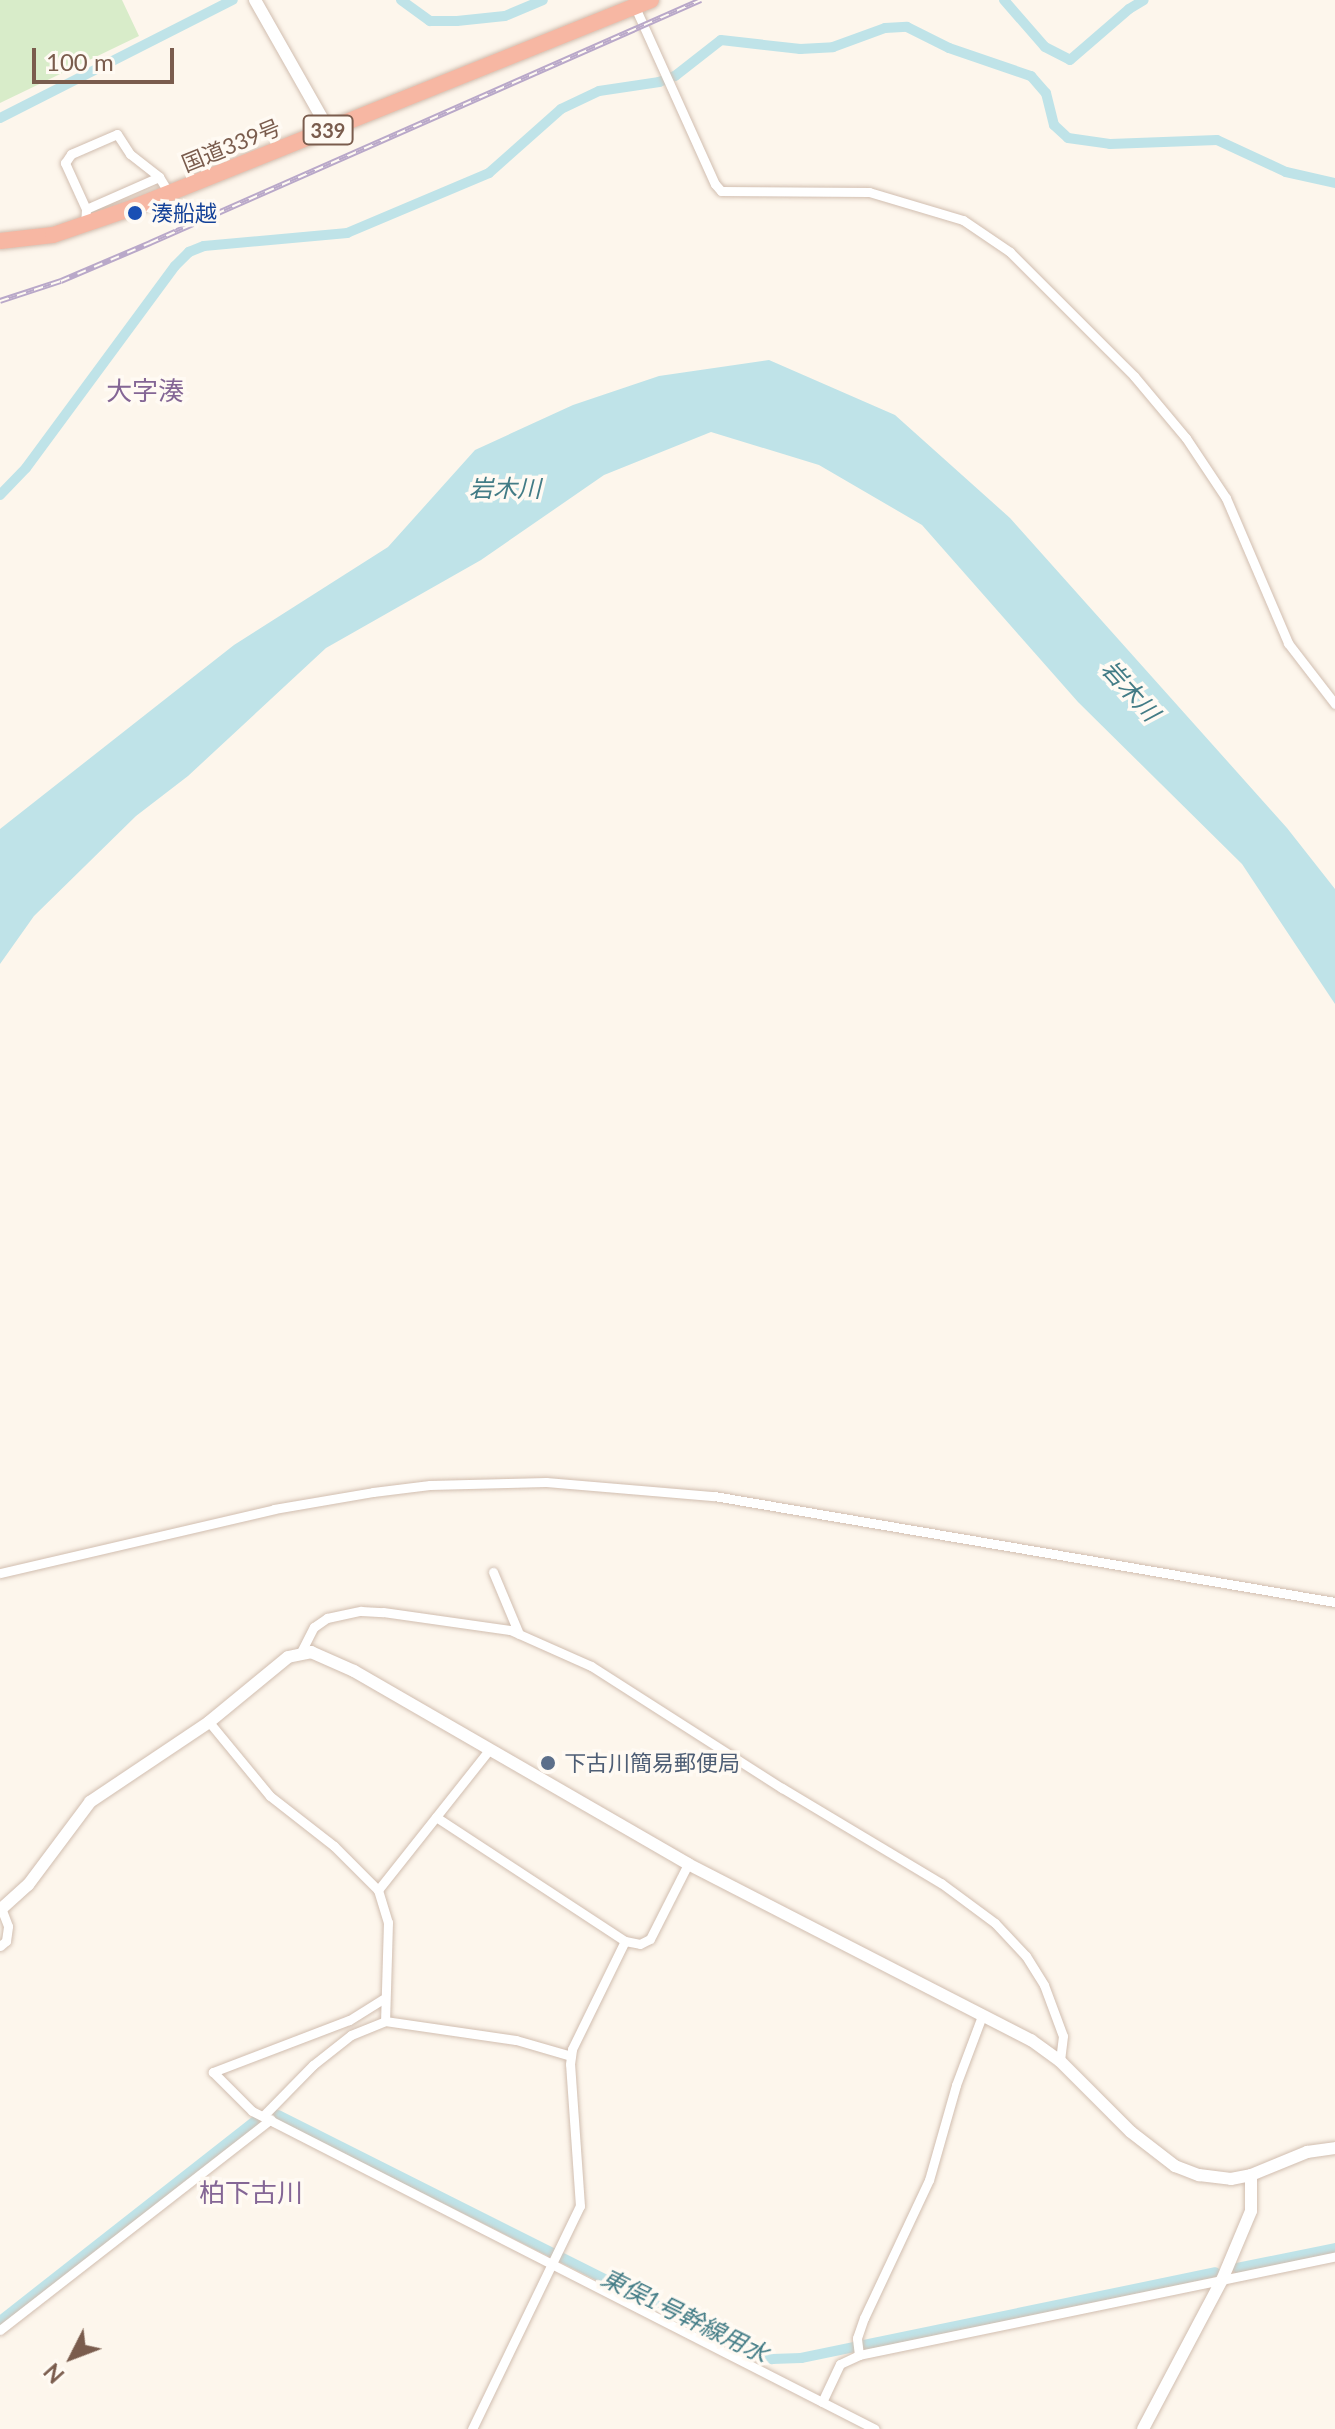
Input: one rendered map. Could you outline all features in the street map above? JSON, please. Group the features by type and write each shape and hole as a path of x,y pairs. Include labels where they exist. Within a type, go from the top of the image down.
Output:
{"highway":[{"name":"国道339号","path":"0,241 53,235 85,216 169,193 651,0"}],"street":[{"path":"255,0 329,130"},
{"path":"635,7 715,184 721,191 869,192 963,220 1010,252 1134,376 1186,438 1226,498 1288,643 1335,704"},
{"path":"159,177 85,216 65,163 71,154 117,134 130,154 159,177 169,193"},
{"path":"0,1573 274,1509 373,1492 430,1485 546,1482 714,1496 1335,1602"},
{"path":"493,1572 519,1634"},
{"path":"301,1652 314,1627 327,1618 361,1611 469,1622 519,1634 591,1666 782,1788 941,1883 995,1923 1026,1956 1044,1985 1063,2036 1060,2061"},
{"path":"0,1946 6,1941 8,1926 1,1910 28,1885 90,1802 209,1722 288,1657 301,1652 328,1657 688,1864 1031,2040 1060,2061 1131,2132 1175,2166 1199,2175 1231,2179 1251,2175 1307,2152 1335,2148"},
{"path":"209,1722 270,1796 334,1846 378,1890 388,1922 383,1999 385,2021"},
{"path":"378,1890 489,1750"},
{"path":"436,1817 625,1941 640,1944 650,1939 688,1864"},
{"path":"472,2429 580,2206 571,2056 625,1941"},
{"path":"383,1999 349,2020 213,2072 252,2111 556,2259 875,2429"},
{"path":"858,2349 864,2318 929,2180 956,2085 982,2016"},
{"path":"0,2330 268,2117 313,2065 351,2035 385,2021 516,2040 571,2056"},
{"path":"1143,2429 1222,2280 1251,2211 1251,2175"},
{"path":"822,2402 840,2364 858,2349 1335,2256"}],"green space":[{"path":"0,0 122,0 139,36 0,103"}],"water":[{"name":"岩木川","path":"769,360 895,415 1010,518 1287,828 1335,889 1335,1004 1242,864 1078,702 922,525 819,465 711,432 604,475 481,560 326,648 188,776 136,816 34,916 0,964 0,829 234,645 388,547 475,450 573,405 659,376"}],"waterway":[{"path":"0,118 233,0"},
{"path":"401,0 430,21 505,16 543,0"},
{"path":"1004,0 1045,47 1070,60 1129,9 1144,0"},
{"path":"0,495 26,468 175,266 189,252 204,246 347,233 489,173 561,109 599,91 659,82 675,76 721,40 800,49 833,47 885,28 907,27 949,48 1031,76 1046,93 1054,125 1068,138 1110,144 1217,140 1286,172 1335,183"},
{"name":"東俣1号幹線用水","path":"278,2115 744,2349 772,2359 801,2358 1215,2272"},
{"name":"東俣1号幹線用水","path":"0,2321 256,2120"},
{"name":"東俣1号幹線用水","path":"1237,2268 1335,2248"}],"railway":[{"path":"0,301 61,281 150,243 701,0"}],"place":[{"name":"湊船越","path":"135,213"},
{"name":"下古川簡易郵便局","path":"548,1763"}],"district":[{"name":"大字湊","path":"145,391"},
{"name":"柏下古川","path":"251,2193"}]}
